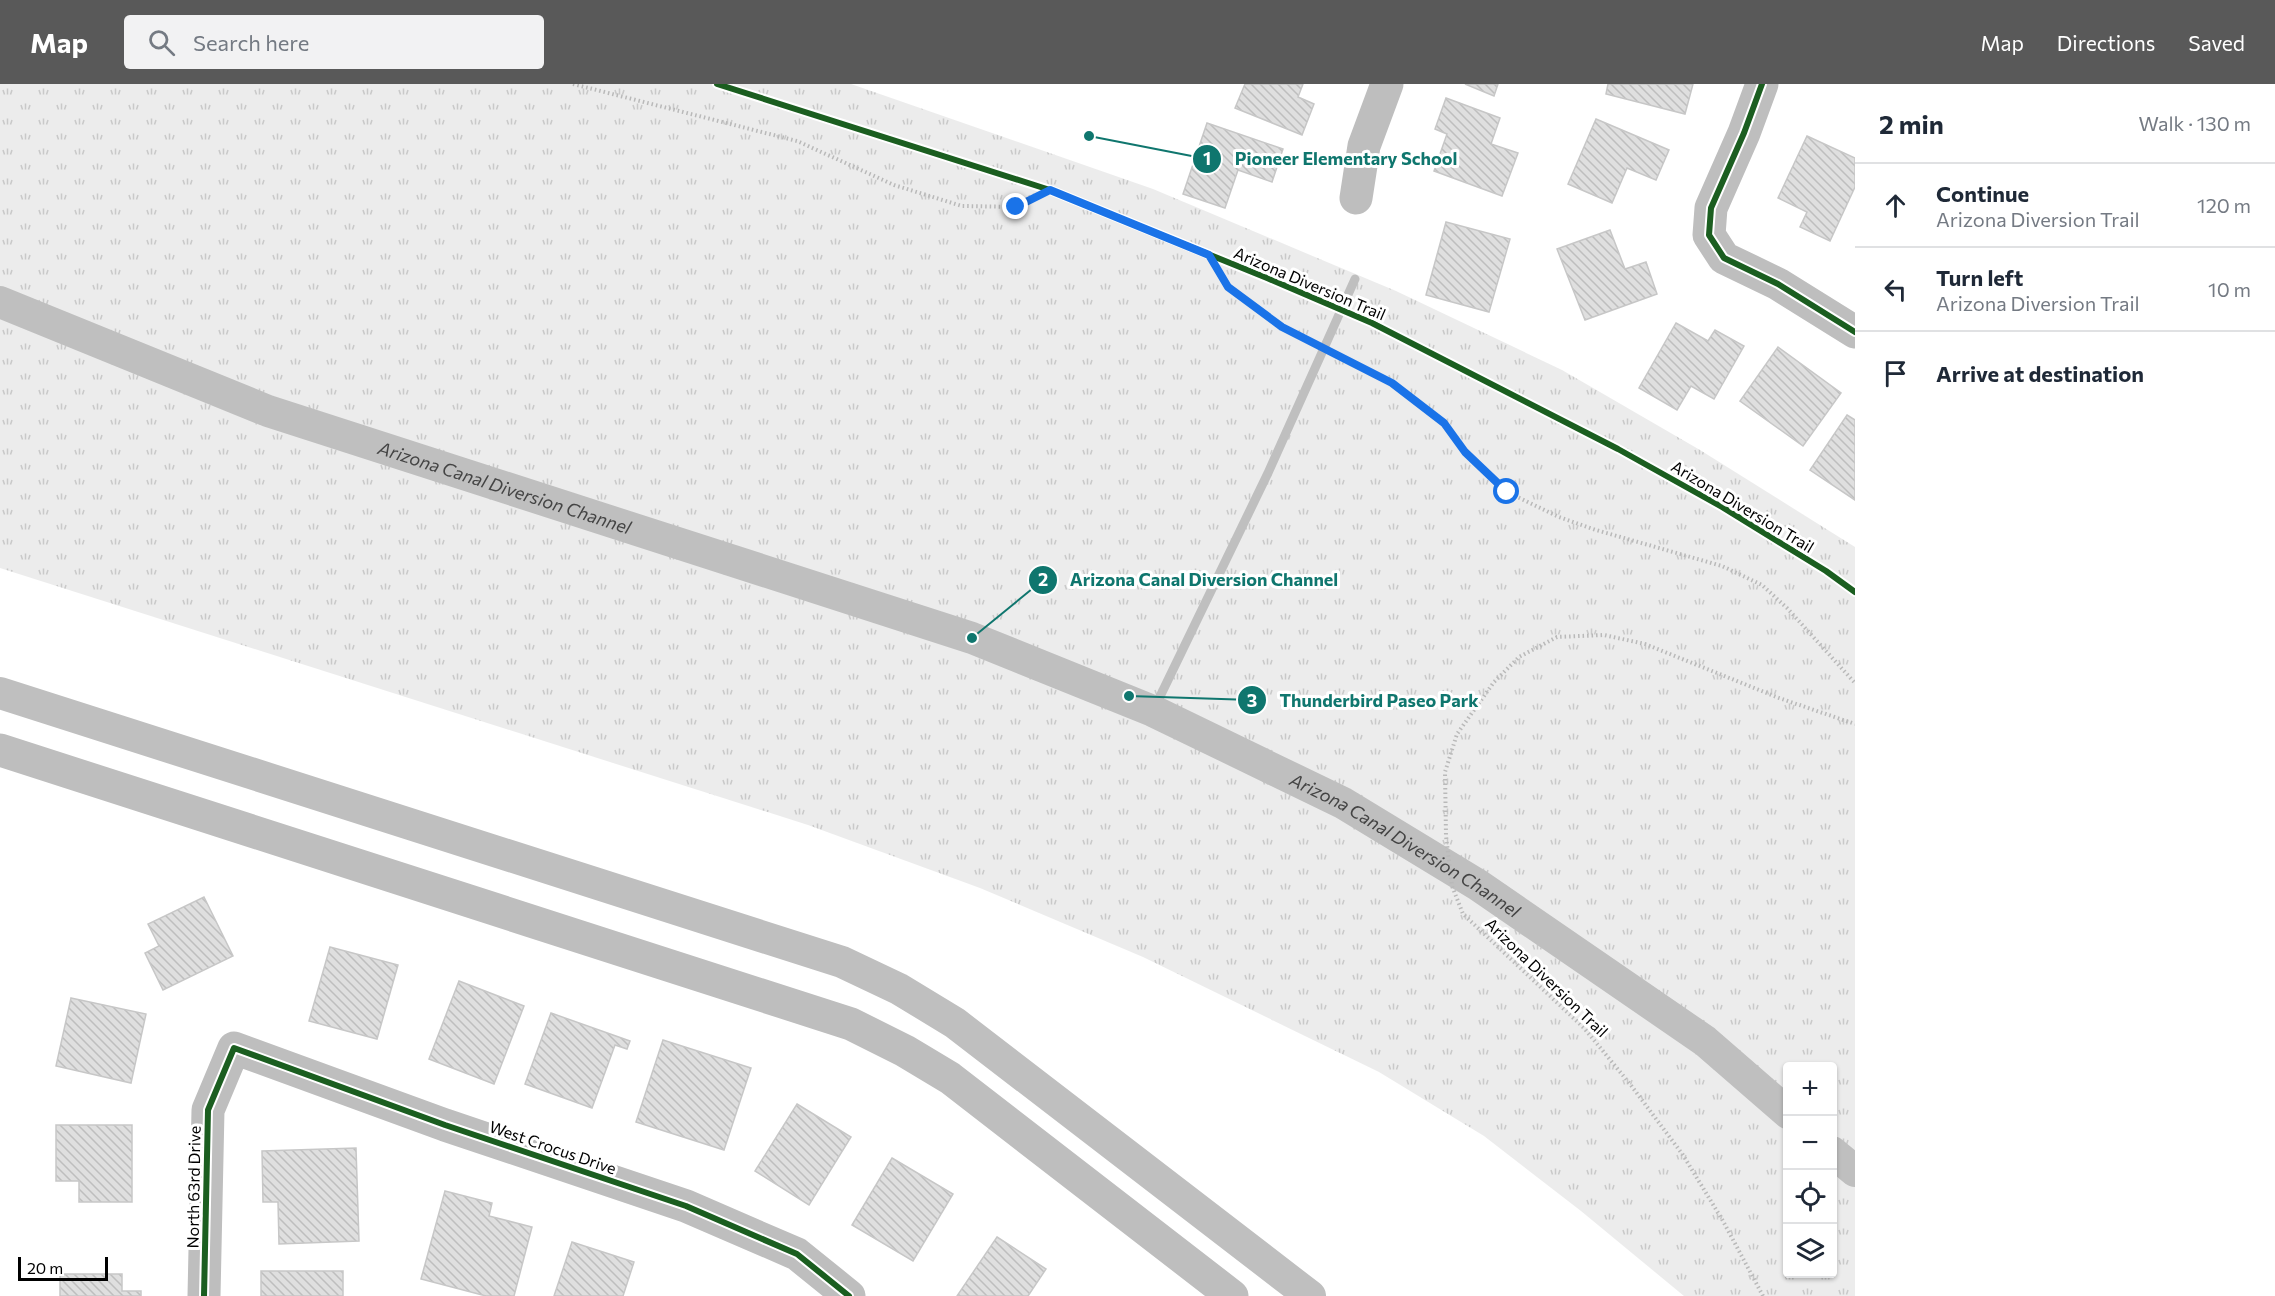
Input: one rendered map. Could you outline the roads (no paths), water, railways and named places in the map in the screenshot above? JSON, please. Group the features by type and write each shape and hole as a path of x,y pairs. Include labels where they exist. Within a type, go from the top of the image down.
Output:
{"street":[{"path":"1356,198 1364,146 1387,84"},
{"path":"1762,84 1712,208 1709,235 1724,258 1778,284 1855,332"},
{"path":"0,750 851,1024 905,1051 950,1078 1232,1296"},
{"name":"North 63rd Drive","path":"204,1296 208,1110 234,1048"},
{"name":"West Crocus Drive","path":"234,1048 445,1125 686,1206 797,1254 849,1296"}],"waterway":[{"path":"1153,711 1268,473 1355,279"},
{"name":"Arizona Canal Diversion Channel","path":"0,302 268,411 972,638 1153,711 1343,803 1478,885 1705,1041 1783,1109"},
{"path":"0,693 842,962 899,989 955,1023 1310,1296"},
{"name":"Arizona Canal Diversion Channel","path":"1837,1156 1855,1171"}],"place":[{"name":"Pioneer Elementary School","path":"1089,136"},
{"name":"Arizona Canal Diversion Channel","path":"972,638"},
{"name":"Thunderbird Paseo Park","path":"1129,696"}]}
